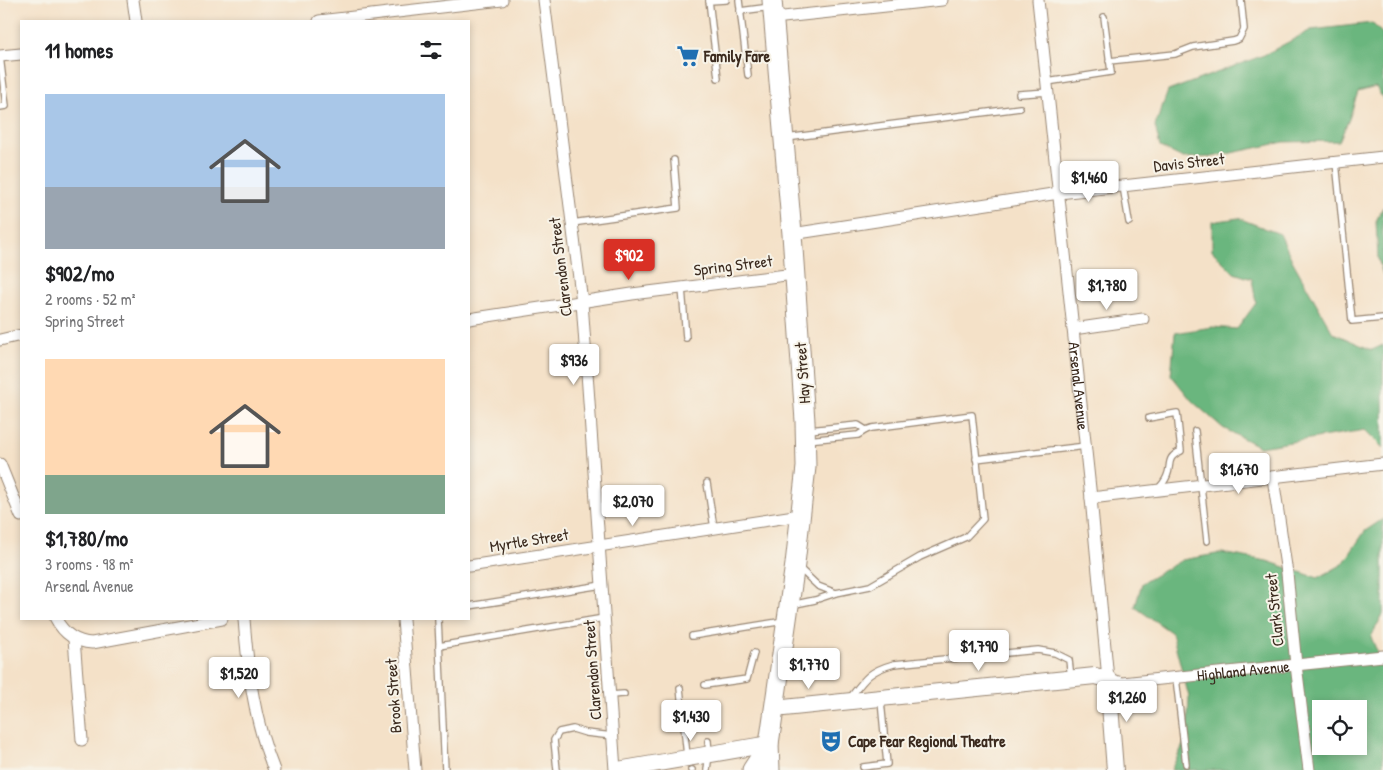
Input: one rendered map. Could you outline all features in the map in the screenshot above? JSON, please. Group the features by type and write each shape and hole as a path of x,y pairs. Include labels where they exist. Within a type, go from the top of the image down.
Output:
{"main road":[{"name":"Hay Street","path":"769,744 796,564 806,467 792,234 773,8"},
{"name":"Highland Avenue","path":"774,709 1071,678 1095,676 1108,679"},
{"name":"Arsenal Avenue","path":"1108,679 1115,770"},
{"path":"616,770 684,766 708,755 769,744"},
{"path":"752,770 769,744"},
{"path":"769,744 770,770"}],"street":[{"path":"133,0 136,20"},
{"path":"328,20 502,0"},
{"name":"Clarendon Street","path":"544,0 582,302 616,770"},
{"path":"773,8 942,0"},
{"name":"Arsenal Avenue","path":"1038,0 1092,498 1108,679"},
{"path":"0,56 20,54"},
{"name":"Davis Street","path":"792,234 1059,193 1383,157"},
{"name":"Spring Street","path":"470,319 794,274"},
{"path":"1073,329 1143,319"},
{"path":"0,340 20,335"},
{"path":"0,464 20,514"},
{"path":"1092,498 1383,464"},
{"name":"Clark Street","path":"1273,478 1309,770"},
{"name":"Myrtle Street","path":"470,566 802,515"},
{"path":"57,620 66,634 74,639 92,643 217,620"},
{"path":"244,620 252,694 259,727 274,770"},
{"name":"Brook Street","path":"403,620 415,770"},
{"path":"74,639 82,740"},
{"name":"Highland Avenue","path":"1108,679 1122,683 1383,656"}],"lane":[{"path":"718,78 709,1 726,0"},
{"path":"739,0 748,75"},
{"path":"1109,61 1175,54 1193,47 1239,39 1244,29 1241,0"},
{"path":"740,11 773,8"},
{"path":"1019,94 1111,72 1104,17"},
{"path":"745,56 777,52"},
{"path":"0,56 6,106 0,107"},
{"path":"784,138 1020,108"},
{"path":"572,223 678,208 674,160"},
{"path":"1336,162 1352,321 1383,318"},
{"path":"1124,186 1129,222"},
{"path":"682,288 686,338"},
{"path":"1149,418 1178,413 1181,451 1171,458 1166,480 1156,491"},
{"path":"692,636 788,613 815,600 836,593 870,586 920,557 966,537 983,519 972,415 872,428 858,435 805,435"},
{"path":"805,435 858,425 866,430"},
{"path":"1195,431 1206,541"},
{"path":"976,459 1086,446"},
{"path":"707,482 714,528"},
{"path":"796,564 818,586 836,593"},
{"path":"470,606 602,585"},
{"path":"439,646 604,618"},
{"path":"438,620 445,770"},
{"path":"848,702 866,676 879,668 894,664 1038,650 1055,653 1069,660 1071,678"},
{"path":"705,685 746,679 754,653"},
{"path":"1176,678 1186,764"},
{"path":"680,688 684,766"},
{"path":"610,695 624,694"},
{"path":"863,767 887,764 881,698"},
{"path":"557,770 554,740 559,732 573,729 586,733 613,736"}],"green space":[{"path":"1372,23 1383,34 1383,99 1376,87 1358,92 1339,141 1284,142 1212,157 1183,158 1160,147 1155,126 1168,91 1264,55 1311,30"},
{"path":"1383,207 1383,275 1378,259 1376,221"},
{"path":"1238,218 1280,234 1293,262 1333,333 1372,350 1383,345 1383,448 1365,430 1260,447 1223,428 1192,401 1171,375 1175,333 1212,327 1237,329 1256,303 1252,279 1234,273 1212,251 1212,222"},
{"path":"1383,519 1383,614 1371,637 1383,665 1383,770 1171,770 1187,737 1189,697 1172,633 1135,607 1142,583 1182,560 1222,553 1267,561 1318,578 1343,564 1365,531"}],"place":[{"name":"Family Fare","path":"688,56"},
{"name":"Cape Fear Regional Theatre","path":"831,741"}]}
